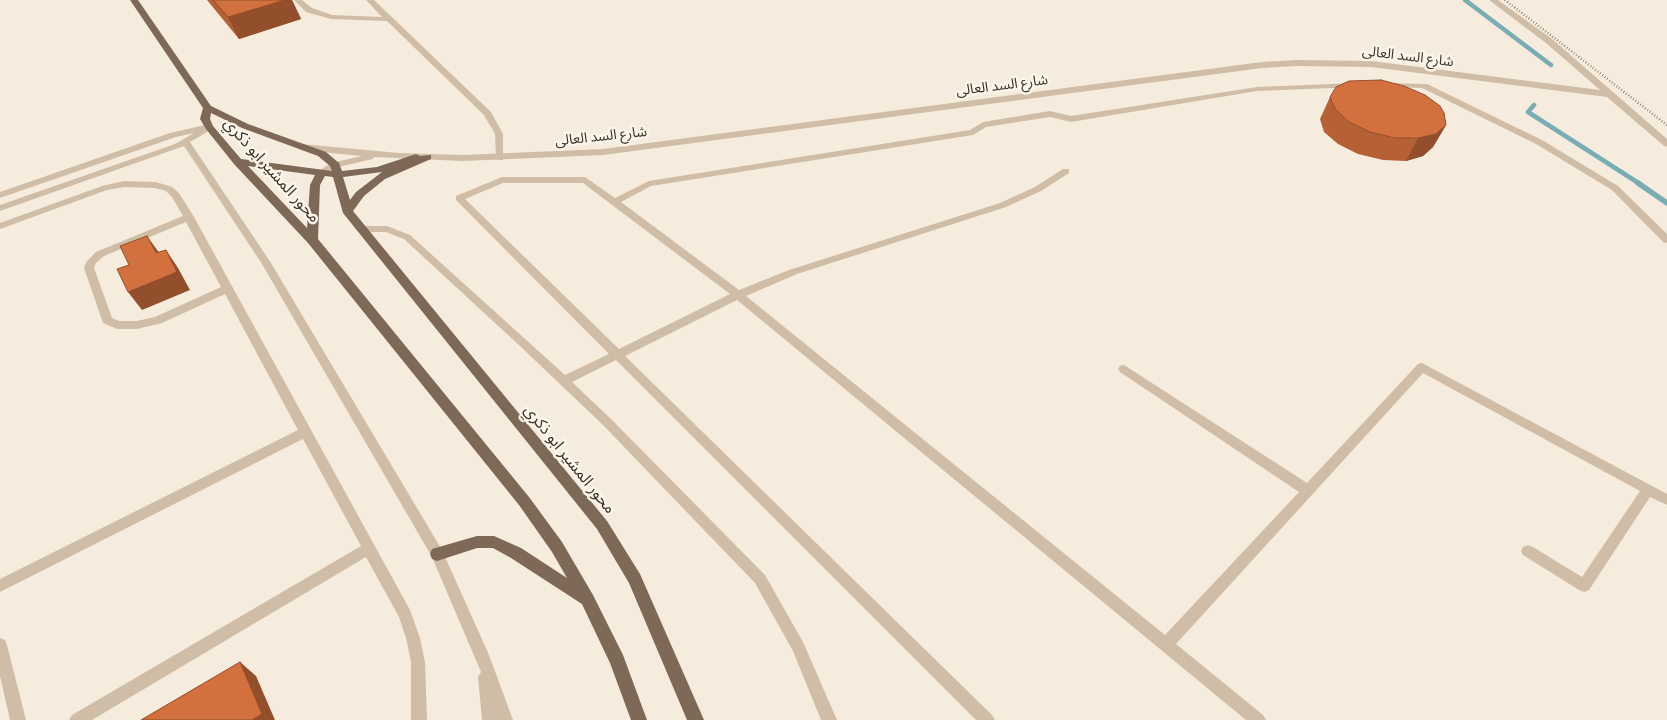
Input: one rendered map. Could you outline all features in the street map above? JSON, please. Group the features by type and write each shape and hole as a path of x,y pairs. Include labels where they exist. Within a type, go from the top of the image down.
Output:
{"main road":[{"path":"134,0 208,108"},
{"name":"محور المشير ابو ذكري","path":"639,720 617,661 588,600 557,548 524,501 312,240 238,162 209,127 206,120 208,108 245,126 322,154 336,170 347,211 360,229 602,525 635,579 696,720"},
{"path":"238,162 322,174 336,170 378,170 416,157"},
{"path":"347,211 360,194 381,177 427,157"},
{"path":"312,240 316,185 322,174"},
{"path":"437,554 477,542 494,542 516,553 588,600"}],"street":[{"path":"1493,0 1548,41 1667,144"},
{"name":"شارع السد العالى","path":"301,147 416,157 500,158 603,152 1297,62 1371,64 1608,94"},
{"name":"شارع السد العالى","path":"336,170 368,157 399,156"}],"lane":[{"path":"298,0 309,10 331,17 389,19"},
{"path":"370,0 488,114 500,134 500,158"},
{"path":"1380,84 1424,86 1539,142 1615,188 1667,240"},
{"path":"614,202 650,184 974,132 982,125 1050,114 1071,119 1257,89 1362,85"},
{"path":"0,208 186,142 209,127"},
{"path":"0,194 172,136 209,127"},
{"path":"186,142 266,263 437,554 482,655 505,720"},
{"path":"564,381 738,295 793,272 1003,206 1038,189 1066,171"},
{"path":"986,720 459,198 502,180 585,180 738,295 1258,720"},
{"path":"0,226 105,188 124,184 156,185 169,189 176,195 404,615 413,638 418,662 417,719"},
{"path":"189,217 100,254 92,261 89,268 107,320 117,325 137,325 158,320 228,288"},
{"path":"360,229 387,229 407,237 608,423 760,579 798,647 829,720"},
{"path":"1166,645 1422,367 1667,500"},
{"path":"1124,369 1308,490"},
{"path":"0,586 306,432"},
{"path":"1528,551 1584,586 1648,489"},
{"path":"76,720 368,548"},
{"path":"0,645 18,720"},
{"path":"482,655 490,720"}],"building":[{"path":"213,0 285,0 228,17"},
{"path":"1381,80 1404,86 1425,95 1440,106 1444,113 1446,125 1436,134 1418,138 1395,138 1370,132 1349,122 1335,109 1330,97 1336,87 1349,81"},
{"path":"147,236 156,253 166,250 177,272 128,292 117,269 129,265 120,246"},
{"path":"240,662 262,714 252,720 141,720"}],"waterway":[{"path":"1465,0 1551,65"},
{"path":"1534,105 1528,112 1640,184"},
{"path":"1638,183 1667,203"}],"railway":[{"path":"1505,0 1667,125"}]}
